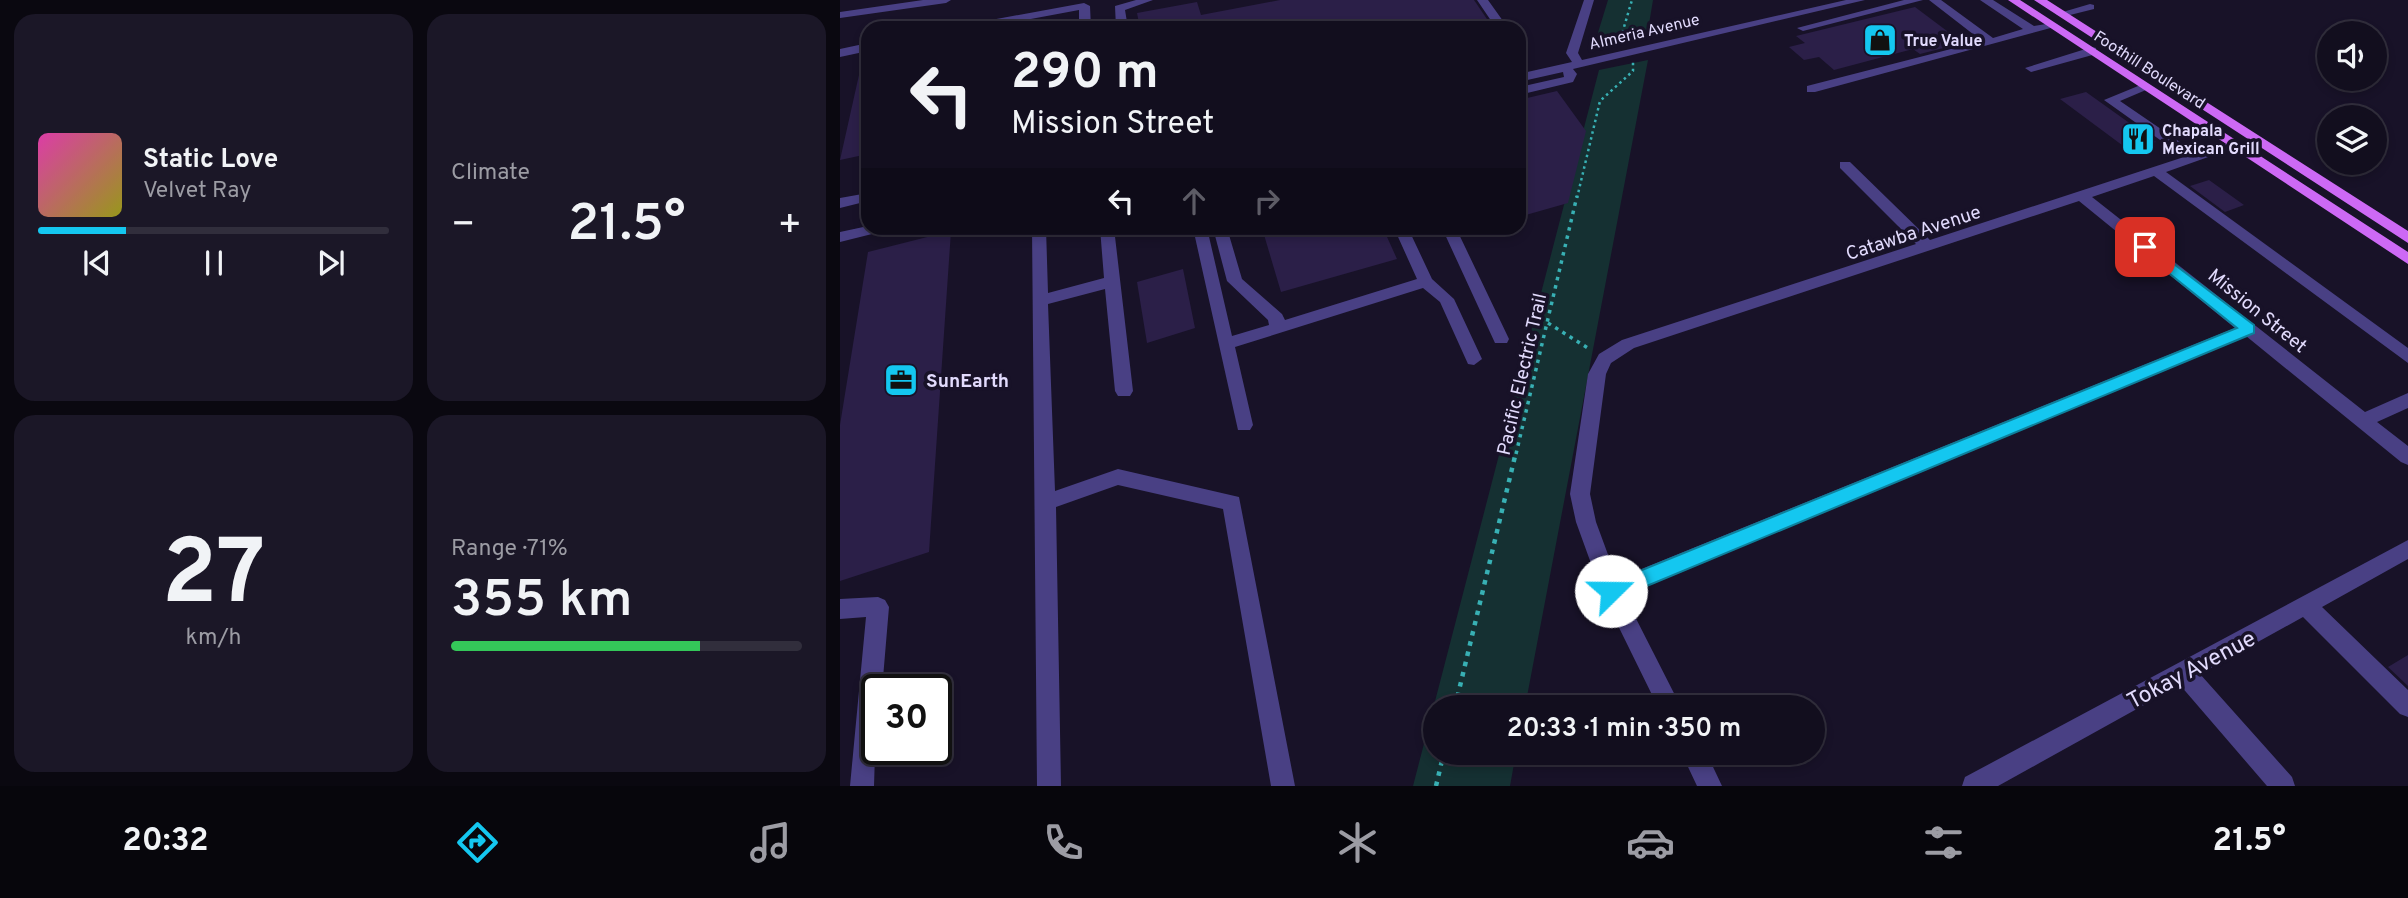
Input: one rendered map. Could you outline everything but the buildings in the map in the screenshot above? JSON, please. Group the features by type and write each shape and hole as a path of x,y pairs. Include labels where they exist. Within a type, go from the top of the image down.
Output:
{"main road":[{"name":"Foothill Boulevard","path":"2013,0 2057,20 2408,238"},
{"name":"Foothill Boulevard","path":"2039,0 2092,51 2408,259"}],"street":[{"path":"840,15 946,0"},
{"path":"1121,21 1119,8 1147,0"},
{"path":"1482,0 1497,21"},
{"path":"1580,64 1572,53 1590,0"},
{"name":"Almeria Avenue","path":"1526,74 1860,0"},
{"path":"1803,28 1917,0"},
{"path":"1934,0 1991,42"},
{"path":"1985,0 2032,30"},
{"path":"1846,3 1859,14"},
{"path":"1002,21 1084,6 1085,21"},
{"path":"1811,89 2032,30 2090,7"},
{"path":"840,54 861,49"},
{"path":"2031,68 2092,51"},
{"path":"1526,89 1569,79 1570,74 1565,67"},
{"path":"2147,87 2110,100 2195,159"},
{"name":"Catawba Avenue","path":"1605,359 1628,344 2235,145"},
{"path":"1846,165 1928,247"},
{"path":"2157,172 2408,357"},
{"name":"Mission Street","path":"2083,197 2408,457"},
{"path":"840,203 861,198"},
{"path":"840,237 861,232"},
{"path":"1039,235 1046,502 1049,786"},
{"path":"1108,235 1124,391"},
{"path":"1202,235 1244,425"},
{"path":"1222,235 1235,281 1276,318 1278,328"},
{"path":"1404,235 1426,282 1446,299 1474,359"},
{"path":"1452,235 1501,338"},
{"path":"1040,301 1113,281"},
{"path":"1226,344 1426,282"},
{"path":"1611,591 2248,329"},
{"path":"1605,359 1597,374 1580,494 1586,522 1611,591 1664,695"},
{"path":"2363,421 2408,400"},
{"path":"1046,502 1118,477 1232,503 1283,786"},
{"name":"Tokay Avenue","path":"1974,786 2408,549"},
{"path":"2306,606 2408,706"},
{"path":"840,609 878,607 862,786"},
{"path":"2184,673 2283,786"},
{"path":"1700,765 1710,786"}],"path":[{"path":"1618,44 1632,0"},
{"name":"Pacific Electric Trail","path":"1458,695 1600,101 1633,71 1633,61"},
{"path":"1547,323 1605,359"},
{"path":"1436,786 1441,765"}],"green space":[{"path":"1608,0 1653,0 1647,36 1593,49"},
{"path":"1648,60 1527,695 1437,695 1599,70"},
{"path":"1423,748 1423,765 1514,765 1510,786 1413,786"}],"place":[{"name":"True Value","path":"1880,40"},
{"name":"Chapala Mexican Grill","path":"2138,139"},
{"name":"SunEarth","path":"901,380"}],"route":[{"path":"1611,591 2248,329 2145,247"}]}
